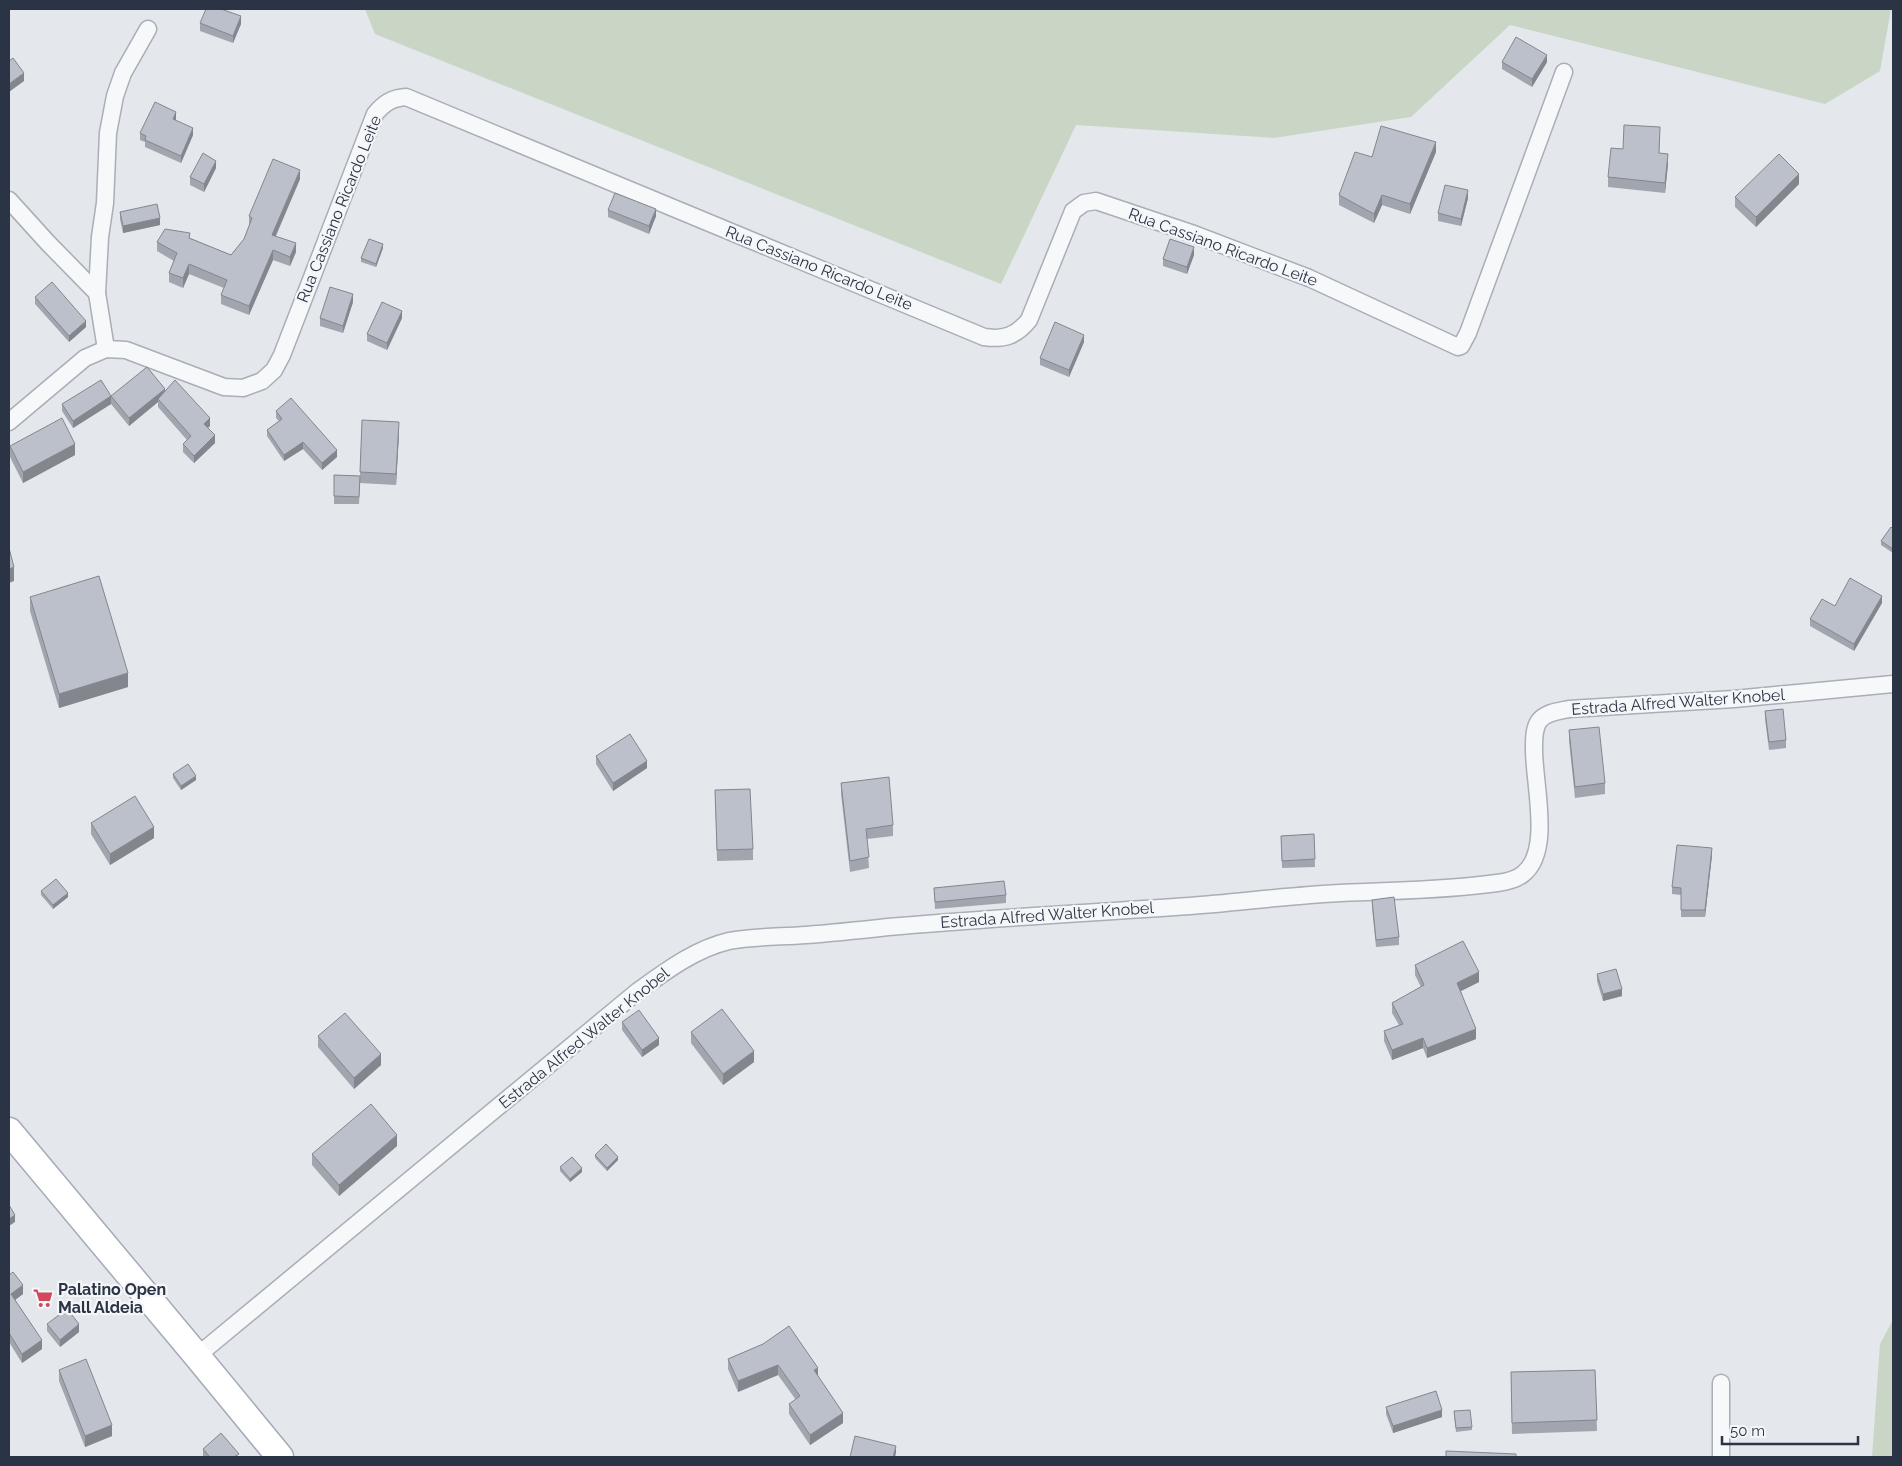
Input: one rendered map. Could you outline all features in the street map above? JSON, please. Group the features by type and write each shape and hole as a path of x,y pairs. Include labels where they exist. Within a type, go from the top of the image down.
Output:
{"main road":[{"path":"9,1131 280,1457"}],"street":[{"path":"9,422 85,358 106,349 98,294 100,237 106,202 108,133 115,96 123,73 148,29"},
{"name":"Rua Cassiano Ricardo Leite","path":"106,349 126,350 224,387 243,388 262,381 274,370 282,355 375,114 388,101 406,97 984,337 998,339 1011,336 1026,325 1073,211 1084,203 1096,201 1191,233 1309,278 1458,347 1462,346 1468,333 1564,72"},
{"path":"9,200 48,244 98,294"},
{"name":"Estrada Alfred Walter Knobel","path":"197,1356 638,991 670,968 698,953 728,942 764,936 804,935 964,920 1191,906 1312,895 1463,887 1499,882 1524,874 1538,845 1540,830 1534,752 1535,731 1540,720 1550,713 1570,709 1734,699 1893,684"},
{"path":"1721,1457 1722,1383"}],"green space":[{"path":"365,9 1891,9 1880,71 1825,104 1510,25 1411,117 1274,138 1076,125 1001,284 375,34"},
{"path":"1893,1320 1893,1457 1872,1457 1880,1344"}],"building":[{"path":"206,9 221,9 241,16 233,36 200,23"},
{"path":"1516,37 1547,55 1532,79 1502,62"},
{"path":"13,58 24,73 9,84 9,61"},
{"path":"155,102 176,112 173,119 193,128 181,156 145,140 146,136 140,133"},
{"path":"1624,125 1660,127 1659,153 1668,154 1665,183 1608,177 1611,148 1623,149"},
{"path":"1381,126 1436,142 1410,204 1382,195 1374,214 1339,195 1355,152 1372,157"},
{"path":"203,153 216,161 204,184 190,177"},
{"path":"1779,154 1799,174 1756,217 1735,197"},
{"path":"273,159 300,170 272,235 296,243 290,257 273,250 249,306 221,295 227,280 189,264 183,278 169,273 177,253 157,242 165,229 190,233 189,238 231,255 244,239 252,218 249,216"},
{"path":"1445,185 1468,190 1461,219 1438,213"},
{"path":"615,193 656,209 649,226 608,210"},
{"path":"157,204 160,218 123,226 120,212"},
{"path":"369,239 383,244 376,264 361,258"},
{"path":"1170,239 1194,247 1187,267 1163,259"},
{"path":"52,282 86,321 69,336 35,297"},
{"path":"330,287 353,294 343,326 320,318"},
{"path":"382,302 402,311 387,343 367,334"},
{"path":"1055,322 1084,335 1069,370 1040,358"},
{"path":"147,367 165,389 129,418 111,396"},
{"path":"101,380 111,396 73,421 62,404"},
{"path":"175,380 210,418 204,424 215,435 194,456 183,444 191,436 158,399"},
{"path":"291,398 337,450 322,463 303,442 284,455 267,430 282,419 276,411"},
{"path":"62,418 75,444 23,472 10,446"},
{"path":"362,420 399,422 396,474 360,472"},
{"path":"334,475 360,476 359,497 334,496"},
{"path":"1891,527 1893,529 1893,549 1881,541"},
{"path":"9,548 14,567 9,569"},
{"path":"99,576 128,673 59,694 30,597"},
{"path":"1850,578 1882,596 1854,644 1810,619 1822,599 1835,606"},
{"path":"1783,709 1786,740 1769,742 1765,711"},
{"path":"1599,727 1605,783 1575,787 1569,730"},
{"path":"630,734 647,761 613,783 596,756"},
{"path":"188,764 196,776 181,786 173,774"},
{"path":"889,777 893,825 866,829 869,857 850,861 841,783"},
{"path":"750,789 753,849 717,850 715,790"},
{"path":"135,796 154,827 110,854 91,823"},
{"path":"1314,834 1315,859 1282,861 1281,836"},
{"path":"1677,845 1712,848 1705,910 1681,910 1681,888 1672,887"},
{"path":"56,879 68,893 53,905 41,891"},
{"path":"1004,881 1006,895 935,902 934,888"},
{"path":"1394,897 1399,937 1376,940 1372,900"},
{"path":"1463,941 1479,972 1457,983 1476,1029 1427,1048 1423,1038 1392,1050 1384,1031 1403,1024 1392,1003 1424,985 1415,965"},
{"path":"1616,969 1622,989 1603,994 1597,974"},
{"path":"722,1009 754,1051 723,1074 691,1032"},
{"path":"639,1010 659,1038 642,1050 622,1022"},
{"path":"345,1013 381,1054 354,1078 318,1036"},
{"path":"371,1104 397,1135 339,1185 312,1154"},
{"path":"606,1144 618,1157 607,1168 595,1155"},
{"path":"572,1157 582,1168 570,1179 560,1167"},
{"path":"9,1205 15,1215 9,1219"},
{"path":"13,1272 23,1285 11,1294 42,1340 22,1354 9,1333 9,1275"},
{"path":"67,1309 79,1324 60,1340 47,1324"},
{"path":"789,1326 818,1368 814,1370 843,1413 810,1435 789,1404 800,1396 778,1365 738,1381 728,1359 763,1344"},
{"path":"86,1359 112,1425 85,1436 59,1370"},
{"path":"1595,1370 1597,1420 1512,1423 1511,1372"},
{"path":"1436,1391 1442,1410 1393,1426 1386,1407"},
{"path":"1470,1410 1472,1427 1456,1428 1454,1411"},
{"path":"221,1433 239,1454 234,1457 210,1457 203,1449"},
{"path":"855,1436 896,1446 893,1457 850,1457"},
{"path":"1446,1451 1516,1454 1516,1457 1446,1457"}],"place":[{"name":"Palatino Open Mall Aldeia","path":"43,1298"}]}
